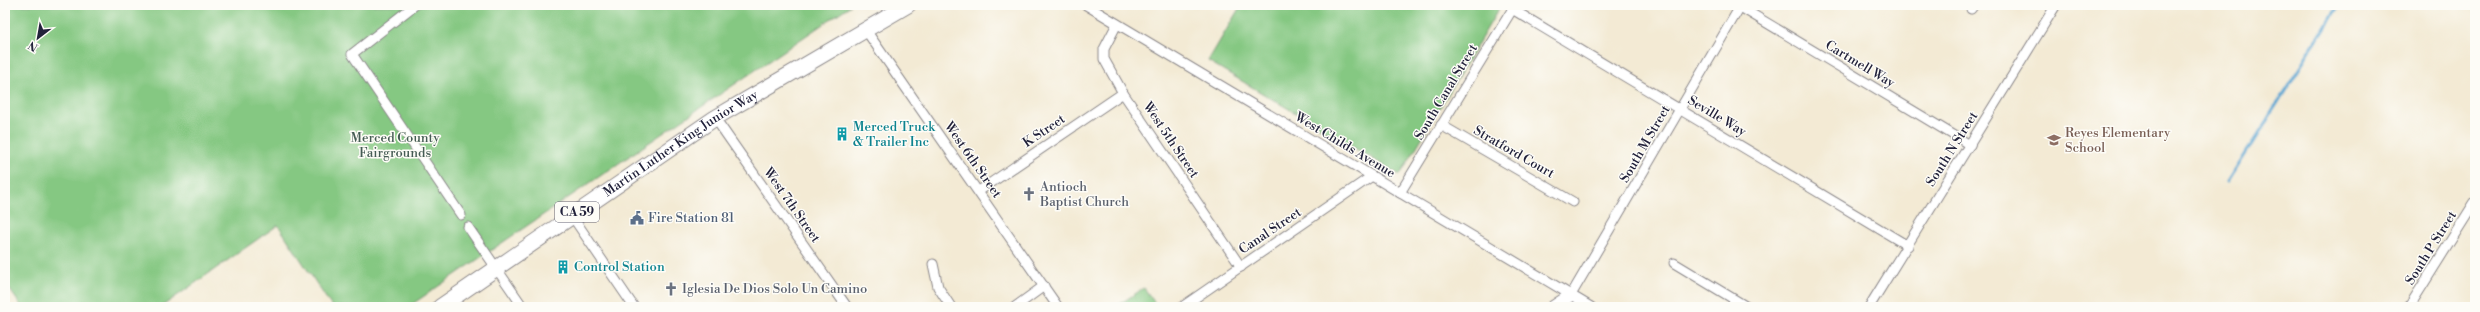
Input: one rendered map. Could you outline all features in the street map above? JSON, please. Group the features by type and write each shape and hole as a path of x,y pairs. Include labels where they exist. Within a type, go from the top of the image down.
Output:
{"highway":[{"name":"Martin Luther King Junior Way","path":"440,307 715,118 908,5"}],"street":[{"path":"415,5 352,54 461,215"},
{"name":"West Childs Avenue","path":"1086,5 1591,307"},
{"name":"South N Street","path":"1869,307 2056,5"},
{"name":"Cartmell Way","path":"1739,6 1970,145"},
{"name":"South M Street","path":"1571,295 1681,109 1739,6"},
{"name":"Seville Way","path":"1514,7 1908,246"},
{"name":"South Canal Street","path":"1400,193 1514,7"},
{"name":"West 5th Street","path":"1117,24 1104,49 1104,59 1123,93 1241,267"},
{"name":"West 6th Street","path":"865,29 979,191 1058,307"},
{"name":"K Street","path":"979,191 1123,93"},
{"name":"West 7th Street","path":"715,118 847,307"},
{"name":"Stratford Court","path":"1441,125 1573,202"},
{"name":"Canal Street","path":"1182,307 1372,176"},
{"name":"South P Street","path":"2409,307 2475,202"},
{"path":"572,216 634,307"},
{"path":"468,227 523,307"},
{"path":"1674,263 1747,307"},
{"path":"933,264 938,287 951,307"},
{"path":"1016,307 1044,286"},
{"path":"1554,307 1571,295"}],"green space":[{"name":"Merced County Fairgrounds","path":"5,5 851,5 408,307 332,307 278,225 161,307 22,307 5,283"},
{"path":"1241,5 1501,5 1400,175 1208,61"},
{"path":"1144,288 1157,306 1115,307"}],"waterway":[{"path":"2228,182 2339,5"}],"place":[{"name":"Merced Truck & Trailer Inc","path":"842,134"},
{"name":"Reyes Elementary School","path":"2054,140"},
{"name":"Antioch Baptist Church","path":"1029,194"},
{"name":"Fire Station 81","path":"637,218"},
{"name":"Control Station","path":"563,267"},
{"name":"Iglesia De Dios Solo Un Camino","path":"671,289"}]}
